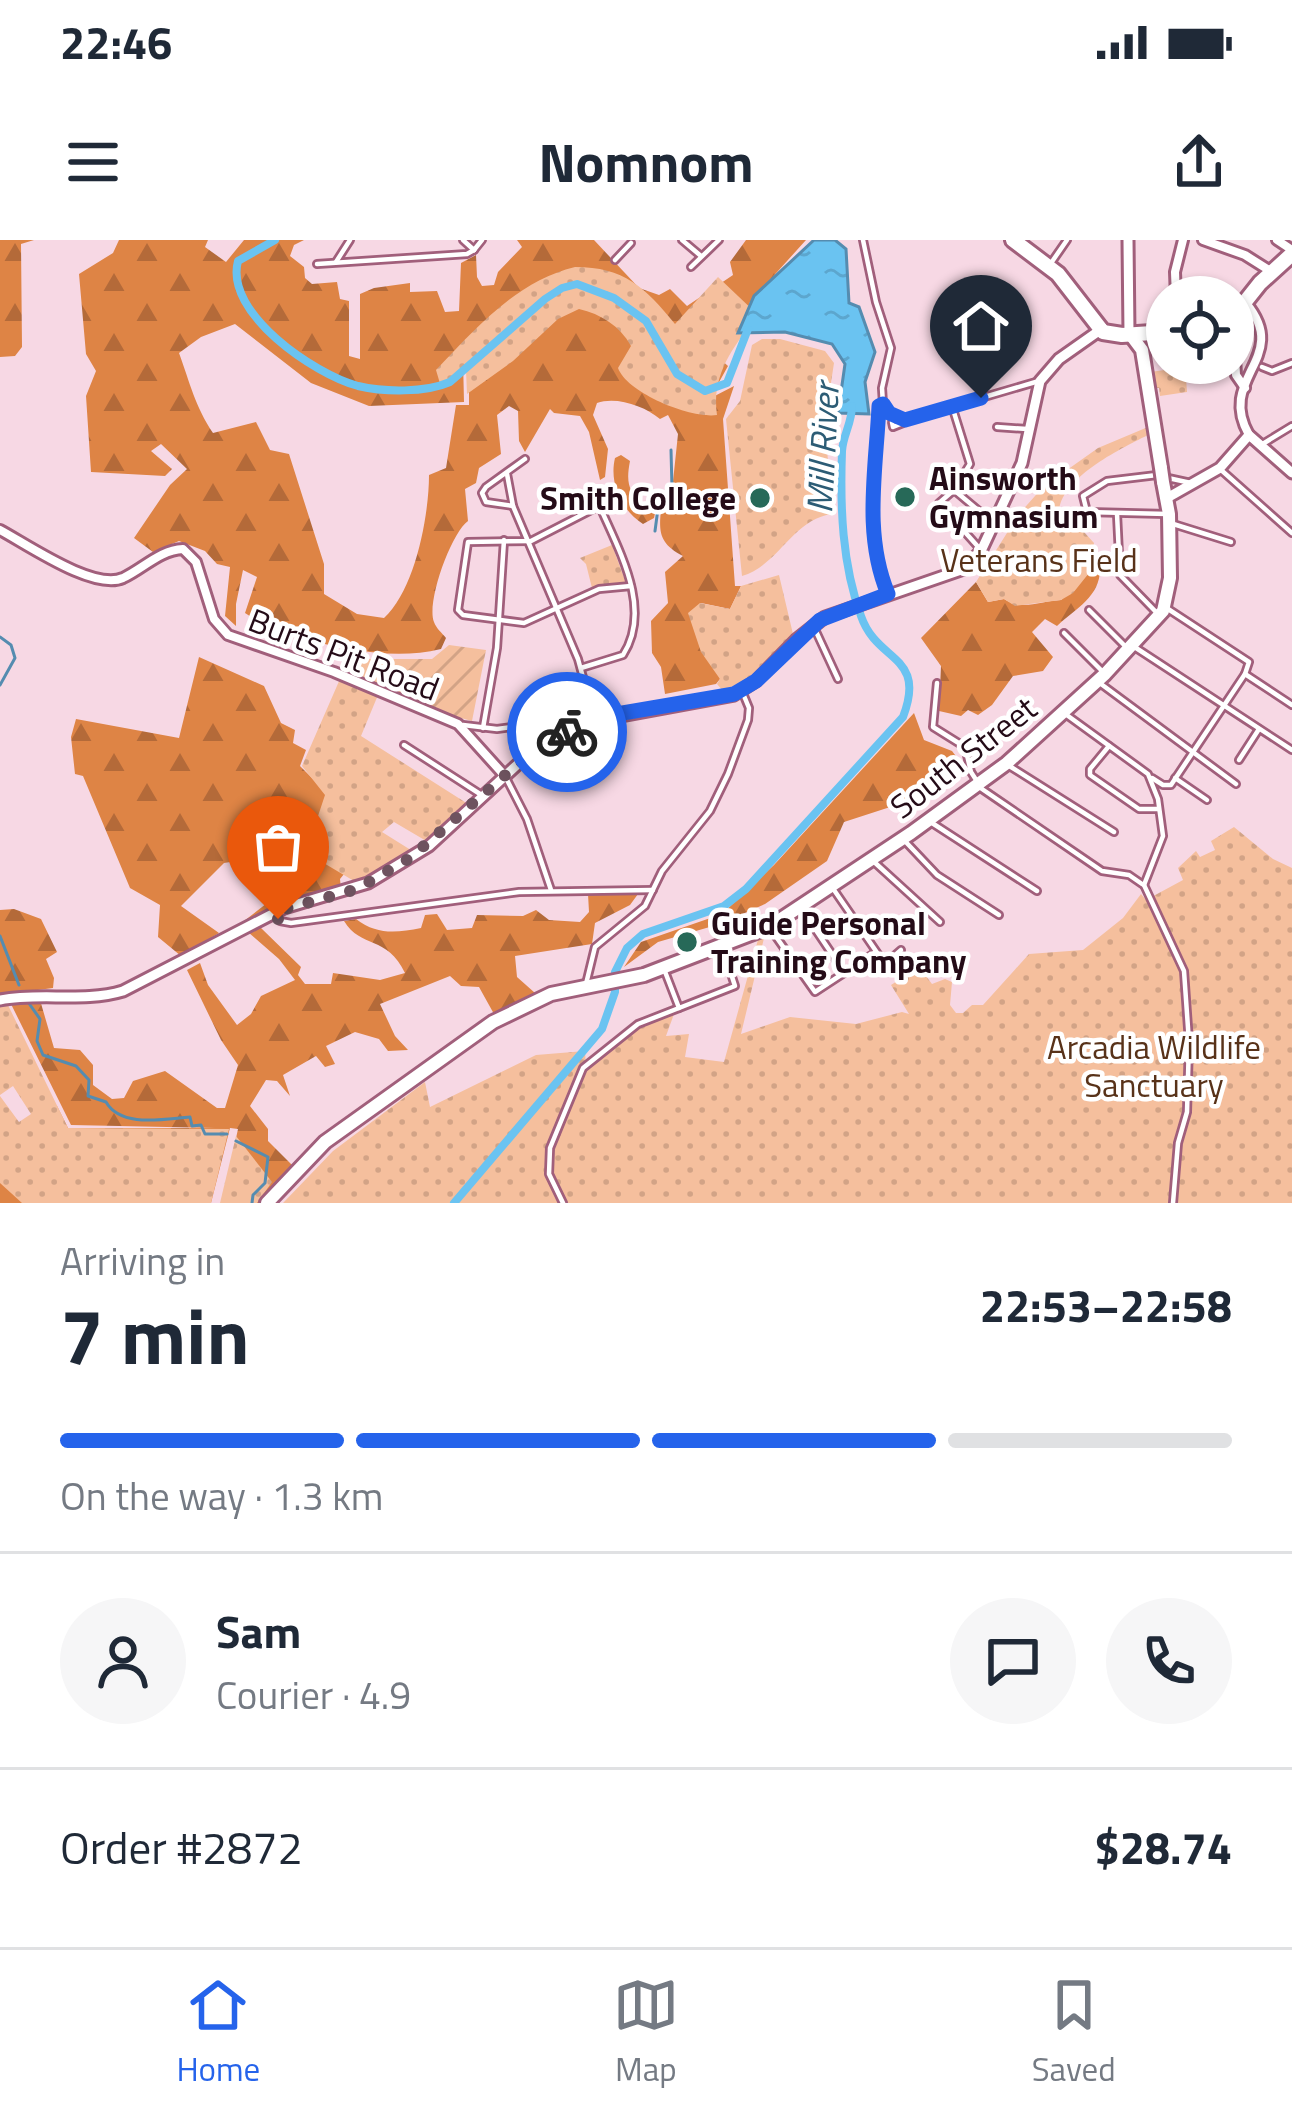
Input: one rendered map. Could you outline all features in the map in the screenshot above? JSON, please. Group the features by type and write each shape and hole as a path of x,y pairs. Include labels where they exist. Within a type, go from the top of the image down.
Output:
{"highway":[{"path":"1012,240 1048,266 1103,328 1146,332"},
{"path":"1254,292 1292,252"}],"main road":[{"path":"1128,240 1129,333 1139,341 1143,356 1170,518 1170,589 1162,611"},
{"path":"0,1000 115,994 274,913 368,884 429,846 504,775 572,729 594,718 715,700 742,691 813,625 848,608 964,569 982,550 1026,453 1040,381 1059,358 1103,328"},
{"path":"1143,356 1146,342"},
{"path":"1167,498 1220,468 1249,436 1292,472"},
{"name":"South Street","path":"267,1203 325,1142 493,1022 543,997 664,968 769,927 801,908 1007,763 1131,648 1162,611"}],"street":[{"path":"337,262 350,240"},
{"path":"463,240 474,250"},
{"path":"317,264 467,254 482,240"},
{"path":"682,240 702,256"},
{"path":"691,267 719,240"},
{"path":"863,240 891,348 883,404 897,418 905,420 1040,381"},
{"path":"1048,266 1067,240"},
{"path":"1175,276 1183,240"},
{"path":"1203,240 1240,253 1272,272"},
{"path":"1277,240 1292,252"},
{"path":"615,260 631,241"},
{"path":"1249,436 1240,402 1270,346 1267,332 1254,314"},
{"path":"1262,367 1272,371 1292,363"},
{"path":"1242,384 1246,388"},
{"path":"883,404 879,406 872,528 876,562 888,594"},
{"path":"952,406 970,464 954,490 939,503 982,550"},
{"path":"1261,445 1292,425"},
{"path":"998,427 1030,429"},
{"path":"513,506 486,502 482,494 525,459"},
{"path":"1220,468 1292,532"},
{"path":"507,474 513,506 558,607 594,718"},
{"path":"1069,496 1083,496 1107,481 1154,475 1185,479 1193,485"},
{"path":"581,668 620,658 633,622 631,586 593,490"},
{"path":"954,490 994,523"},
{"path":"1083,496 1087,512"},
{"path":"599,506 531,541 468,542 458,610 463,616 524,623 599,589 631,586"},
{"path":"1072,517 1087,512 1170,518 1231,542"},
{"path":"1064,713 1165,786 1175,778 1249,662 1162,611 1120,575 1117,514"},
{"name":"Burts Pit Road","path":"0,530 85,575 108,582 124,578 166,552 183,549 196,562 214,620 228,635 334,672 458,724"},
{"path":"483,728 499,621 504,542"},
{"path":"1089,610 1131,648 1291,753"},
{"path":"813,625 838,680"},
{"path":"1064,633 1101,677 1236,784"},
{"path":"1245,674 1292,705"},
{"path":"937,683 933,728 965,747 979,784 1102,871 1129,875 1144,885 1184,971 1189,1042 1186,1112 1173,1203"},
{"path":"586,985 595,947 640,911 662,871 700,824 722,787 748,719 742,691"},
{"path":"458,724 483,728 558,722 572,729"},
{"path":"458,724 504,775 527,819 551,890"},
{"path":"1239,760 1259,728"},
{"path":"404,745 482,795"},
{"path":"1109,746 1090,775 1138,809 1160,808"},
{"path":"1007,763 1114,832"},
{"path":"1144,885 1163,840 1160,808 1148,774"},
{"path":"1175,778 1208,800"},
{"path":"929,821 1037,891"},
{"path":"903,839 937,875 999,915"},
{"path":"872,860 940,922"},
{"path":"832,887 886,967 901,950"},
{"path":"274,913 280,921 291,923 551,890 653,890"},
{"path":"801,908 844,973"},
{"path":"769,927 814,992 876,952"},
{"path":"563,1203 549,1174 550,1148 583,1068 638,1024 734,986 722,946"},
{"path":"664,968 679,1007"}],"green space":[{"path":"0,240 34,240 21,244 22,347 15,356 0,357"},
{"path":"119,240 208,240 205,247 226,262 244,240 304,240 294,245 290,256 304,267 305,278 312,284 337,282 340,299 349,301 349,356 360,359 360,294 410,283 410,292 437,291 445,312 459,311 461,263 476,255 482,286 494,285 498,272 522,247 517,240 594,240 639,288 659,295 670,289 687,306 733,275 730,262 746,240 806,240 750,302 732,349 710,350 728,366 718,384 580,274 463,359 464,402 369,406 311,383 235,324 201,337 179,353 213,433 256,422 270,450 289,454 324,564 324,594 357,614 384,618 412,571 423,531 429,475 446,468 456,405 469,405 469,371 577,288 705,401 734,386 723,419 735,586 741,586 730,609 701,603 720,679 716,684 665,694 661,667 652,653 651,621 668,603 665,572 683,556 664,540 660,527 662,500 672,491 678,434 668,415 660,419 621,402 597,403 593,415 608,449 605,477 600,480 589,432 580,416 550,409 525,452 519,441 518,411 509,406 497,415 501,454 479,468 476,483 465,489 468,521 454,539 437,585 432,613 446,638 441,649 382,653 284,635 284,626 261,623 245,613 257,577 243,570 236,626 225,616 230,567 179,541 153,552 134,538 170,485 187,469 161,444 151,451 172,469 165,476 91,472 86,396 96,371 86,354 79,274 113,253"},
{"path":"575,267 620,275 654,299 675,324 718,277 758,315 721,374 717,415 677,408 634,386 618,368 631,346 627,339 609,322 579,309 558,319 513,361 467,394 466,370 441,387 436,370 482,323 534,283"},
{"path":"762,339 825,351 834,363 825,422 832,514 807,524 766,563 742,576 726,419 740,401 752,345"},
{"path":"1152,384 1186,384 1187,392 1160,396 1159,388"},
{"name":"Veterans Field","path":"1148,427 1150,434 1089,470 1064,495 1061,524 1084,532 1094,543 1089,573 1073,593 1061,600 1015,606 1004,599 988,602 976,582 1019,514 1043,487 1098,448"},
{"path":"621,455 630,461 628,480 634,495 643,505 657,504 654,518 643,524 628,511 615,486 615,458"},
{"path":"612,545 626,583 592,588 580,558"},
{"path":"1091,564 1100,569 1091,595 1057,626 1045,619 1032,632 1053,657 1043,671 1013,676 992,705 978,715 968,710 961,716 939,711 941,666 921,638 976,582 988,602 1004,599 1024,605 1061,600 1089,573"},
{"path":"779,575 793,634 747,679 723,691 701,652 688,613 700,603 730,609 741,586"},
{"path":"449,645 486,650 472,721 354,677 361,659 432,659"},
{"path":"199,657 264,686 281,723 295,730 293,743 306,750 300,766 328,794 349,868 340,879 341,889 294,899 235,928 303,875 295,852 224,863 181,906 219,933 181,956 158,937 160,905 130,888 83,776 75,774 71,737 76,719 179,738"},
{"path":"340,679 378,695 361,736 468,804 428,842 394,822 382,832 414,852 359,884 322,862 313,831 325,795 302,766"},
{"path":"914,713 924,740 952,751 965,768 921,797 844,822 827,861 765,904 720,924 658,942 624,967 641,942 722,914 774,865"},
{"name":"Arcadia Wildlife Sanctuary","path":"1234,827 1273,859 1292,868 1292,1203 283,1203 333,1151 425,1082 430,1107 536,1055 585,1051 586,1068 641,1025 674,1014 666,1036 689,1034 685,1057 724,1062 759,936 765,934 741,1034 790,1017 856,1024 909,1014 891,985 919,967 932,984 945,979 952,982 950,1005 956,1013 963,1013 972,1005 983,1005 1029,954 1083,950 1123,918 1141,894 1146,900 1183,880 1178,868 1196,851 1200,857 1215,850 1211,841"},
{"path":"588,894 638,894 630,905 595,923 592,944 515,956 517,977 535,993 494,1014 479,987 461,986 450,976 380,1004 395,1036 408,1050 388,1051 379,1039 355,1032 326,1046 335,1064 325,1067 316,1056 283,1075 290,1096 277,1081 266,1080 250,1106 268,1129 268,1141 292,1165 259,1203 222,1203 238,1129 230,1128 211,1203 0,1203 0,1150 57,1106 68,1128 215,1128 71,1125 11,1004 40,1000 54,1048 80,1050 93,1065 93,1085 112,1099 124,1098 133,1081 165,1071 217,1108 225,1108 238,1065 187,970 200,963 208,985 237,1025 251,1014 261,996 295,980 248,932 260,927 301,967 298,975 305,984 331,984 333,973 380,980 405,973 390,953 358,936 344,921 356,919 379,930 403,931 421,928 425,915 437,914 447,930 472,928 477,915 523,916 536,910 549,920 580,922 589,912"},
{"path":"14,909 41,919 57,952 46,959 53,988 0,995 0,910"},
{"path":"7,1003 68,1128 229,1129 211,1203 22,1203 0,1183 0,1096 19,1122 31,1114 13,1086 0,1095 0,1005"},
{"path":"236,1136 272,1182 257,1203 220,1203"}],"water":[{"path":"814,240 835,240 846,249 849,303 859,307 875,352 865,382 869,414 838,413 845,364 832,344 785,332 738,333 754,296"}],"waterway":[{"name":"Mill River","path":"275,240 238,261 237,281 245,301 258,320 297,355 340,379 368,388 417,390 450,382 545,299 577,284 614,298 646,321 677,374 705,391 727,383 748,329"},
{"name":"Mill River","path":"454,1203 602,1029 615,992 615,972 627,948 643,934 724,906 746,889 903,717 909,681 897,660 868,631 846,556 842,451 852,406"},
{"path":"655,531 659,501 672,488 671,450"},
{"path":"0,637 11,645 15,658 0,685"},
{"path":"0,936 19,985"},
{"path":"28,1002 40,1019 37,1041 43,1055 76,1066 89,1080 88,1096 132,1119 190,1117 192,1126 201,1125 205,1134 227,1134"},
{"path":"236,1141 268,1157 265,1183 252,1203"}],"way so far":[{"path":"278,919 274,913 278,911 357,889 421,851 518,764 567,732"}],"place":[{"name":"Ainsworth Gymnasium","path":"905,497"},
{"name":"Smith College","path":"760,498"},
{"name":"Guide Personal Training Company","path":"687,942"}],"route":[{"path":"567,732 605,716 715,700 746,689 820,620 888,594 872,537 879,406 883,404 889,413 905,420 981,398"}]}
